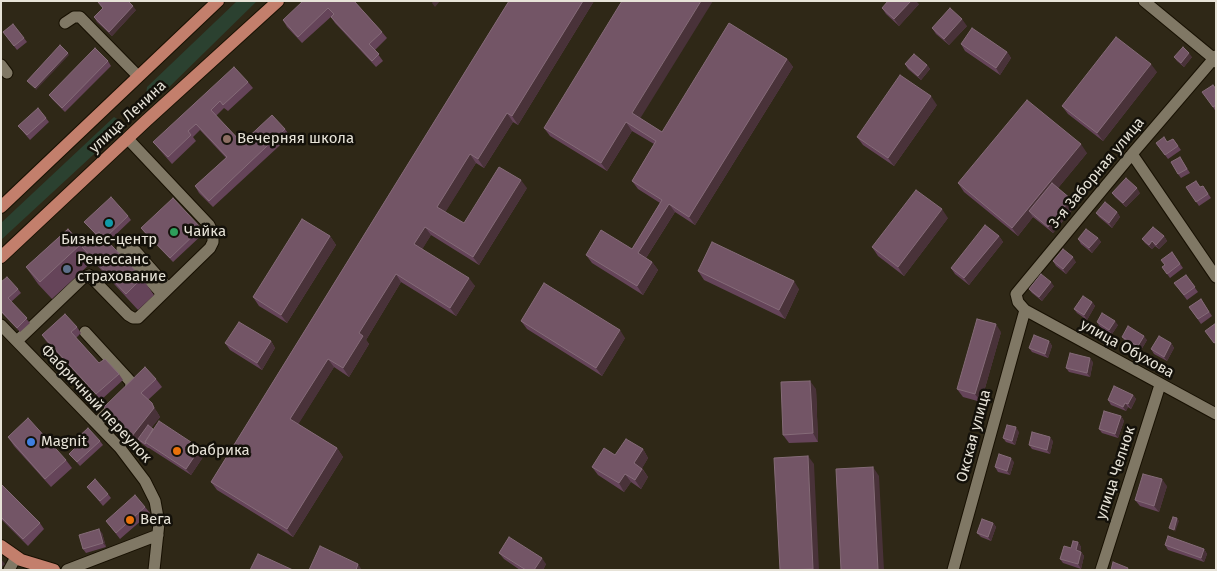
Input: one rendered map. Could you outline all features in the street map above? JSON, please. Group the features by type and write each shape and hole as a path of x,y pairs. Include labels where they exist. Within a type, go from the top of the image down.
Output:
{"main road":[{"name":"улица Ленина","path":"1,258 54,215 128,139 278,1"},
{"name":"улица Ленина","path":"1,208 212,3"},
{"path":"1,546 16,557 54,570"}],"street":[{"path":"1144,1 1215,58"},
{"path":"65,23 74,17 80,17 138,76"},
{"name":"3-я Заборная улица","path":"1025,310 1018,302 1016,294 1132,154 1215,58"},
{"path":"17,341 84,276 89,275 128,315 138,318 210,248 213,242 213,233 209,225 128,139"},
{"path":"1132,154 1216,277"},
{"name":"улица Обухова","path":"1025,310 1216,414"},
{"name":"Окская улица","path":"953,570 1025,310"},
{"name":"Фабричный переулок","path":"1,325 97,423 130,460 151,490 157,511 158,535 154,570"},
{"path":"85,332 130,380 132,385 130,390 97,423"},
{"name":"улица Челнок","path":"1101,570 1160,385"},
{"path":"67,570 158,535"},
{"path":"9,570 16,557"}],"green space":[{"path":"237,1 257,1 159,97 153,100 149,98 146,94 147,87"},
{"path":"114,117 123,126 119,131 1,240 1,223"}],"building":[{"path":"98,1 128,1 133,6 109,32 94,17 103,8"},
{"path":"303,1 354,1 382,32 369,44 379,54 372,61 331,17 334,14 328,8 298,37 283,20"},
{"path":"509,1 583,1 512,116 507,113 478,159 470,154 437,207 464,223 499,167 521,180 473,257 425,227 414,244 469,278 450,308 396,274 359,333 363,336 343,368 328,359 290,419 337,448 287,529 211,482"},
{"path":"622,1 701,1 632,113 662,132 729,23 787,59 689,217 669,204 638,253 652,262 637,286 586,255 601,230 632,249 662,200 632,181 656,141 626,122 601,163 544,128"},
{"path":"888,1 911,1 894,19 882,8"},
{"path":"950,8 962,19 944,39 932,28"},
{"path":"13,24 24,38 14,46 3,32"},
{"path":"972,28 1007,52 996,68 961,44"},
{"path":"1116,37 1151,64 1097,133 1062,106"},
{"path":"60,45 68,53 35,88 27,81"},
{"path":"1183,47 1189,53 1181,63 1174,57"},
{"path":"95,48 108,61 62,108 49,95"},
{"path":"914,54 927,65 918,76 905,64"},
{"path":"234,67 248,82 223,105 220,101 211,110 242,143 272,115 285,129 209,201 195,186 227,157 196,124 188,131 191,135 168,157 153,142"},
{"path":"900,75 931,96 888,158 857,137"},
{"path":"1213,85 1216,89 1216,105 1213,107 1202,92"},
{"path":"1027,100 1081,144 1012,228 958,183"},
{"path":"38,108 46,118 27,135 18,126"},
{"path":"1164,137 1167,142 1173,139 1178,146 1165,155 1156,143"},
{"path":"1180,157 1187,169 1178,174 1171,162"},
{"path":"1126,178 1137,188 1123,203 1112,193"},
{"path":"1196,181 1200,187 1203,186 1208,194 1196,202 1186,187"},
{"path":"1052,183 1071,199 1048,227 1029,211"},
{"path":"916,190 942,209 898,267 872,247"},
{"name":"Бизнес-центр","path":"111,197 128,216 105,238 99,232 96,234 84,222"},
{"name":"Чайка","path":"173,198 201,228 170,258 141,228"},
{"path":"1105,202 1117,212 1109,223 1096,213"},
{"path":"302,219 330,236 281,315 253,297"},
{"path":"985,225 999,236 964,278 951,268"},
{"path":"1153,227 1164,236 1156,245 1152,241 1149,245 1142,239"},
{"path":"68,229 81,244 40,282 26,267"},
{"path":"1086,229 1098,238 1089,248 1078,239"},
{"path":"99,232 142,278 126,294 82,247"},
{"path":"95,234 83,246 82,245"},
{"path":"712,242 794,281 779,310 698,271"},
{"path":"1063,249 1073,257 1063,269 1053,261"},
{"path":"1172,252 1180,264 1167,274 1162,267 1165,265 1161,260"},
{"path":"1041,274 1051,282 1039,297 1029,289"},
{"path":"1186,275 1195,287 1184,295 1174,283"},
{"path":"7,277 18,289 8,298 27,318 17,328 1,311 1,282"},
{"path":"544,283 620,330 596,368 521,321"},
{"path":"1083,296 1092,302 1084,315 1074,309"},
{"path":"1201,299 1209,312 1198,319 1189,307"},
{"path":"1102,313 1115,321 1109,330 1097,322"},
{"path":"65,314 77,327 71,332 99,363 105,359 119,374 96,394 42,335"},
{"path":"977,319 996,324 975,394 957,389"},
{"path":"239,322 271,341 257,363 225,343"},
{"path":"1216,323 1216,342 1214,343 1205,331"},
{"path":"1128,326 1144,336 1138,346 1122,337"},
{"path":"1034,335 1049,341 1045,354 1029,348"},
{"path":"1159,336 1171,343 1164,357 1151,349"},
{"path":"1070,353 1090,358 1087,373 1066,368"},
{"path":"145,367 156,379 141,393 152,403 154,408 132,436 104,407"},
{"path":"810,381 813,433 783,435 781,382"},
{"path":"1114,386 1133,395 1128,404 1125,403 1123,407 1108,400"},
{"path":"1104,411 1121,416 1115,434 1099,429"},
{"path":"28,418 66,460 45,479 8,437"},
{"name":"Фабрика","path":"159,421 200,448 186,469 145,442"},
{"path":"148,425 153,429 145,444 138,439"},
{"path":"1007,425 1016,427 1012,441 1003,438"},
{"path":"88,428 100,441 77,462 69,454 77,446 73,442"},
{"path":"1032,432 1050,437 1047,450 1029,445"},
{"path":"626,439 643,449 634,463 642,469 635,480 625,474 619,483 592,467 604,448 615,455"},
{"path":"999,454 1011,458 1007,471 995,467"},
{"path":"808,456 813,569 780,570 774,458"},
{"path":"873,467 878,570 841,570 836,469"},
{"path":"1143,474 1162,479 1154,506 1135,500"},
{"path":"95,479 108,494 100,501 87,487"},
{"path":"1,484 40,523 23,539 1,517"},
{"path":"135,495 145,507 116,533 106,521"},
{"path":"1173,517 1177,518 1174,530 1169,528"},
{"path":"982,519 993,523 988,537 977,533"},
{"path":"99,529 103,543 83,549 79,535"},
{"path":"1168,536 1204,549 1201,558 1165,545"},
{"path":"509,537 542,558 534,570 526,570 499,553"},
{"path":"1073,541 1078,542 1076,550 1081,552 1078,564 1060,559 1064,546 1071,548"},
{"path":"320,546 358,564 356,570 309,570"},
{"path":"258,554 293,570 250,570"},
{"path":"1113,562 1128,568 1127,570 1111,570"}],"place":[{"name":"Вечерняя школа","path":"227,139"},
{"name":"Бизнес-центр","path":"109,223"},
{"name":"Чайка","path":"174,232"},
{"name":"Ренессанс страхование","path":"67,269"},
{"name":"Magnit","path":"31,442"},
{"name":"Фабрика","path":"177,451"},
{"name":"Вега","path":"130,520"}]}
